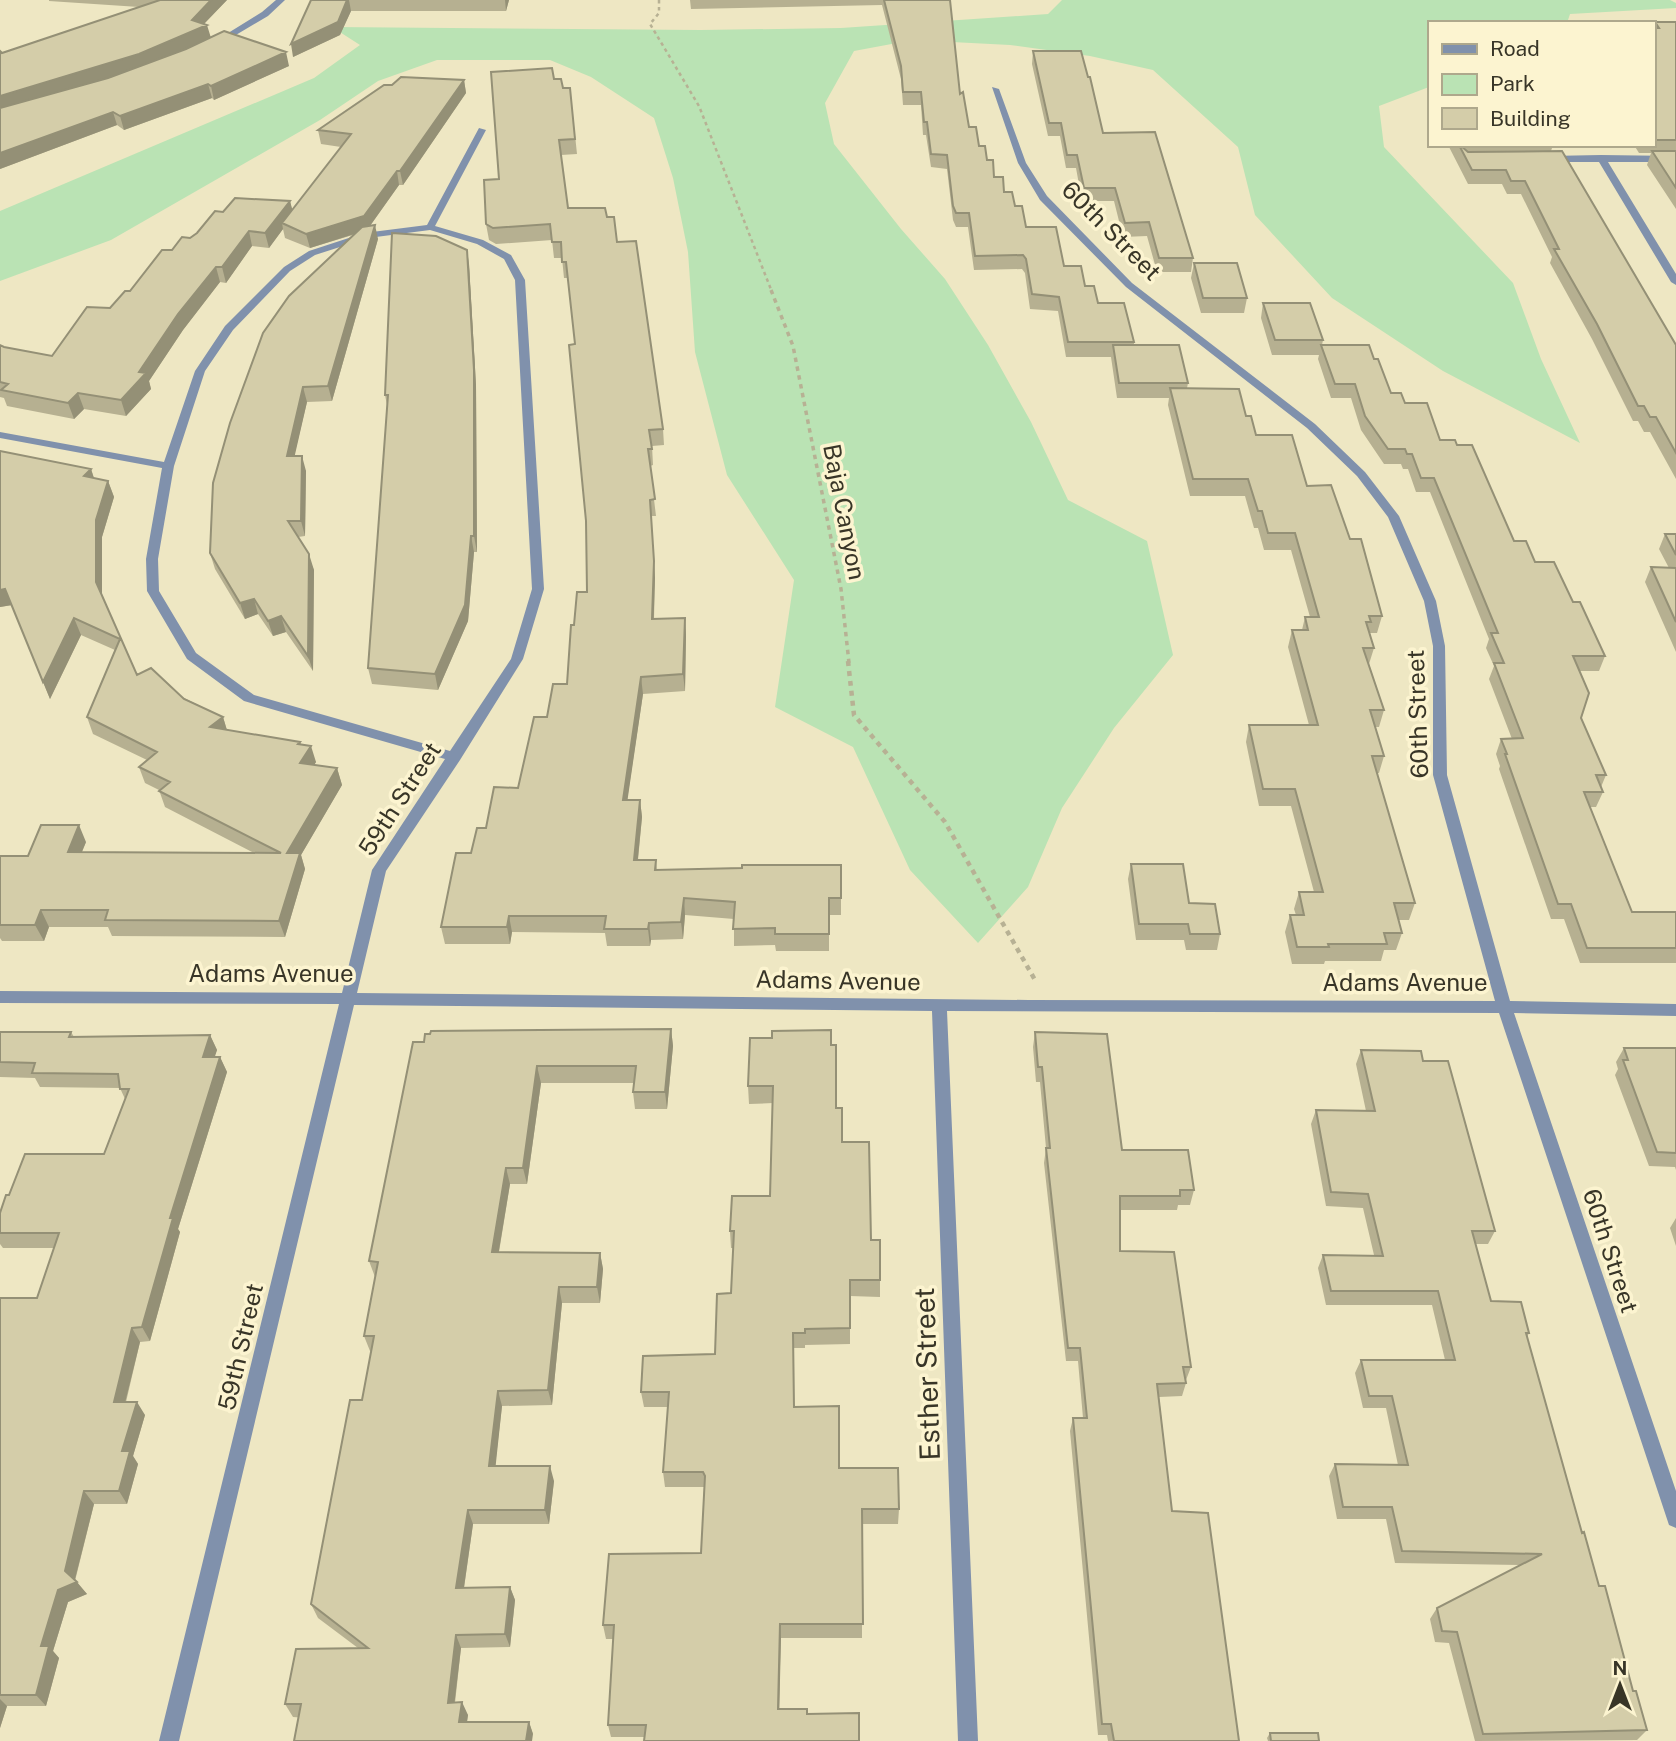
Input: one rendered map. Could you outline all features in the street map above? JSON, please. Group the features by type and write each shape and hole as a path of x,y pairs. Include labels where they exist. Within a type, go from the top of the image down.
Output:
{"street":[{"path":"207,49 265,14 281,0"},
{"name":"60th Street","path":"995,89 1022,163 1044,198 1129,285 1311,426 1361,474 1393,516 1430,601 1439,646 1440,775 1504,1006 1676,1519"},
{"path":"455,757 249,698 191,656 153,591 152,559 168,466 201,371 229,328 287,269 312,253 367,235 430,228 482,130"},
{"path":"1601,158 1676,282"},
{"path":"1532,159 1676,159"},
{"name":"59th Street","path":"169,1741 379,870 517,659 538,589 520,280 508,257 480,243 430,228"},
{"path":"0,435 168,466"},
{"name":"Adams Avenue","path":"0,997 348,997 939,1005 1504,1006 1676,1010"},
{"name":"Esther Street","path":"939,1005 968,1741"}],"path":[{"name":"Baja Canyon","path":"659,0 659,13 650,24 699,106 793,346 841,589 854,715 945,822 1050,1005"}],"green space":[{"path":"1062,0 1670,0 1676,3 1676,8 1570,14 1568,21 1428,21 1428,87 1379,106 1384,147 1513,283 1541,359 1580,443 1443,371 1332,298 1255,215 1238,147 1153,70 1090,56 1010,45 913,40 854,51 825,103 834,144 901,229 945,279 988,345 1031,422 1068,500 1147,541 1173,655 1114,728 1062,808 1028,887 978,943 910,870 853,747 775,707 794,580 727,475 695,352 688,252 673,178 654,118 591,77 550,60 437,60 378,81 320,120 111,240 0,281 0,211 314,78 360,45 332,27 701,30 841,28 1048,14"}],"building":[{"path":"160,0 211,0 192,20 207,25 139,54 0,96 0,51 2,53"},
{"path":"311,0 347,0 338,22 291,44"},
{"path":"884,0 950,0 960,94 963,92 969,127 976,127 979,146 985,146 987,160 993,160 994,177 1003,177 1004,192 1012,192 1015,206 1022,206 1026,227 1056,227 1064,266 1081,266 1085,286 1094,286 1098,303 1124,303 1134,342 1068,342 1059,297 1032,294 1023,255 975,256 969,213 956,213 953,206 947,155 931,154 921,92 903,92 901,66"},
{"path":"1655,22 1676,22 1676,140 1655,140 1655,28 1659,28"},
{"path":"224,31 286,52 211,86 208,84 120,116 113,112 0,153 0,108 108,78 186,49"},
{"path":"1033,51 1081,51 1103,133 1155,132 1193,258 1159,258 1149,222 1125,223 1115,188 1084,188 1077,155 1067,155 1061,123 1049,123"},
{"path":"552,68 554,79 561,79 563,88 570,88 575,139 559,140 568,208 605,208 607,217 614,217 617,242 636,241 663,429 649,430 652,449 648,449 655,499 650,500 654,561 652,619 685,618 683,674 641,677 623,800 640,800 634,860 656,860 655,870 742,868 742,865 841,865 841,898 829,898 829,934 775,934 775,928 733,929 735,902 684,898 681,922 649,923 648,929 604,929 606,916 509,916 507,927 441,927 456,853 471,853 477,828 486,828 494,787 518,788 534,717 547,717 553,684 567,684 571,625 574,625 577,592 587,592 586,521 569,345 575,344 566,262 562,262 561,242 552,242 550,224 493,228 486,224 484,180 499,179 491,72"},
{"path":"401,77 464,80 400,171 397,171 364,216 306,234 282,223 351,134 318,130 384,85 392,85"},
{"path":"1460,147 1468,152 1562,151 1676,345 1676,453 1656,417 1650,417 1644,406 1638,406 1597,324 1554,249 1559,249 1525,181 1511,181 1506,170 1472,170"},
{"path":"1652,151 1676,151 1676,188"},
{"path":"235,198 290,201 265,233 249,231 222,267 216,267 178,314 139,372 146,373 121,400 78,393 68,403 1,390 8,384 0,382 0,345 52,356 87,307 110,308 125,291 130,291 162,250 172,250 182,237 190,238 215,211 223,212"},
{"path":"375,225 328,386 303,387 287,456 302,456 301,521 288,521 309,554 308,656 281,616 268,621 254,599 240,603 210,553 213,483 230,423 263,333 289,296 362,227"},
{"path":"392,233 436,236 467,250 474,370 474,536 471,536 465,605 435,674 368,668 388,395 385,395"},
{"path":"1194,263 1237,263 1247,298 1203,298"},
{"path":"1263,303 1310,303 1323,340 1275,340"},
{"path":"1113,345 1179,345 1188,383 1119,383"},
{"path":"1321,345 1369,345 1374,359 1378,359 1391,393 1401,393 1405,403 1427,403 1440,440 1455,440 1457,445 1472,445 1514,541 1526,541 1535,562 1554,562 1573,602 1580,602 1605,656 1573,656 1589,693 1581,718 1606,775 1596,775 1603,792 1584,792 1632,912 1676,912 1676,948 1587,948 1571,904 1558,904 1501,739 1523,738 1494,663 1504,663 1491,633 1498,633 1434,478 1421,478 1412,454 1407,454 1405,449 1388,449 1365,416 1355,384 1335,384"},
{"path":"1170,388 1239,389 1246,416 1251,416 1256,435 1292,435 1307,486 1331,485 1350,539 1361,539 1382,616 1369,616 1371,622 1366,622 1374,648 1363,648 1384,710 1370,710 1384,756 1372,756 1415,903 1394,903 1402,933 1384,933 1387,944 1297,947 1290,915 1304,915 1299,892 1323,892 1295,789 1263,789 1249,725 1318,725 1292,630 1308,630 1305,617 1319,617 1295,533 1268,533 1248,479 1193,479"},
{"path":"0,451 91,469 84,476 108,481 96,520 96,582 137,675 151,668 184,699 223,717 210,727 300,742 298,744 311,746 300,763 337,768 287,853 300,853 279,921 105,920 108,910 41,910 35,925 0,925 0,856 28,856 41,825 79,825 68,852 281,853 159,791 170,782 139,767 157,752 87,717 120,639 74,618 43,682 5,589 0,590"},
{"path":"1665,534 1676,534 1676,555"},
{"path":"1651,567 1676,568 1676,622"},
{"path":"1131,864 1183,864 1189,903 1215,904 1220,934 1190,934 1188,924 1139,924"},
{"path":"671,1029 665,1092 633,1092 636,1066 537,1066 523,1168 506,1168 492,1252 600,1253 597,1287 559,1287 548,1390 498,1391 489,1466 550,1466 545,1510 468,1510 456,1588 510,1587 505,1634 456,1635 448,1703 462,1702 459,1722 529,1722 526,1741 294,1741 301,1704 285,1704 296,1649 368,1648 311,1604 350,1400 362,1400 374,1336 364,1336 378,1262 369,1261 413,1042 424,1042 425,1034 430,1034 431,1031"},
{"path":"831,1030 831,1045 836,1045 836,1108 842,1108 842,1142 869,1142 871,1240 880,1240 880,1280 850,1280 850,1328 805,1329 805,1333 793,1333 794,1407 839,1406 839,1468 898,1468 899,1509 862,1509 863,1624 780,1624 778,1709 807,1709 807,1714 859,1713 859,1741 644,1741 646,1725 608,1725 614,1625 603,1625 609,1554 701,1553 705,1476 703,1472 663,1472 669,1392 641,1392 643,1356 715,1354 717,1294 731,1293 734,1231 730,1231 732,1196 770,1196 773,1086 748,1086 750,1038 772,1038 772,1031"},
{"path":"0,1032 71,1032 69,1037 210,1035 203,1057 220,1057 170,1218 173,1218 142,1327 132,1328 114,1402 137,1402 122,1451 130,1451 119,1491 84,1491 65,1571 77,1582 58,1590 41,1646 49,1646 36,1695 0,1695 0,1298 37,1298 59,1233 0,1233 0,1213 25,1154 104,1154 129,1089 120,1089 118,1074 32,1073 35,1063 0,1062"},
{"path":"1035,1032 1107,1034 1122,1150 1188,1150 1194,1190 1180,1190 1180,1196 1120,1196 1120,1251 1174,1252 1191,1367 1183,1367 1186,1383 1157,1384 1172,1511 1208,1513 1239,1741 1114,1741 1111,1724 1102,1724 1073,1418 1087,1418 1080,1348 1068,1348 1046,1148 1050,1148 1042,1067 1038,1067"},
{"path":"1624,1048 1676,1048 1676,1153 1657,1152 1623,1060 1628,1060"},
{"path":"1361,1050 1421,1051 1423,1061 1448,1061 1495,1231 1472,1231 1491,1301 1521,1302 1529,1333 1526,1333 1582,1533 1584,1532 1599,1586 1605,1586 1633,1691 1636,1691 1647,1730 1483,1734 1457,1632 1442,1631 1437,1608 1542,1554 1402,1551 1392,1507 1343,1507 1335,1464 1408,1465 1392,1396 1369,1396 1361,1360 1455,1360 1438,1291 1331,1291 1323,1255 1383,1256 1368,1194 1331,1192 1316,1110 1375,1111"},
{"path":"1270,1733 1318,1733 1319,1741 1271,1741"}]}
